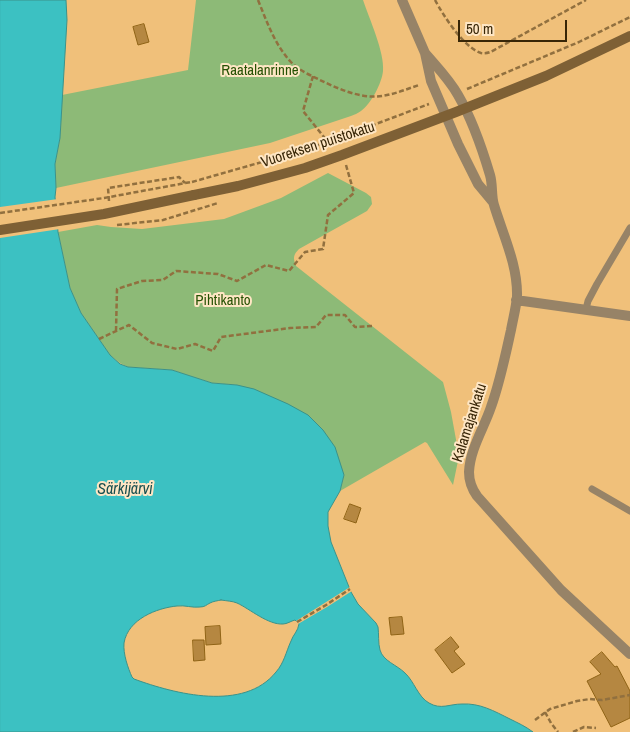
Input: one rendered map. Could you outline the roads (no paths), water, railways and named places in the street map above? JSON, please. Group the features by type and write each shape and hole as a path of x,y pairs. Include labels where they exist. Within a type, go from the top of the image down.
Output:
{"main road":[{"name":"Vuoreksen puistokatu","path":"0,230 104,214 238,186 305,168 465,109 546,76 630,36"}],"street":[{"path":"402,0 425,53"},
{"name":"Kalamajankatu","path":"425,53 431,81 458,144 478,184 493,202"},
{"name":"Kalamajankatu","path":"425,53 457,93 477,136 491,178 493,202 512,257 517,281 516,300 502,374 470,462 469,479 471,485 477,496 561,590 630,654"},
{"path":"516,300 630,316"}],"lane":[{"path":"586,310 588,301 597,284 630,228"},
{"path":"592,489 630,511"}],"water":[{"name":"Särkijärvi","path":"0,0 66,0 67,20 60,138 55,164 55,197 58,232 70,288 81,313 110,355 120,364 128,367 172,370 212,383 237,385 254,389 308,415 323,430 335,447 344,475 340,491 328,512 331,542 351,592 358,604 378,627 379,644 382,654 405,673 422,697 429,703 441,706 469,704 481,706 533,732 0,732","holes":["221,600 237,603 277,624 286,624 295,620 299,624 285,657 276,672 262,684 246,692 228,696 189,694 151,685 132,677 127,665 124,643 131,627 137,621 161,609 180,606 202,607"]}],"park label":[{"name":"Raatalanrinne","path":"260,71"},
{"name":"Pihtikanto","path":"223,301"}]}
